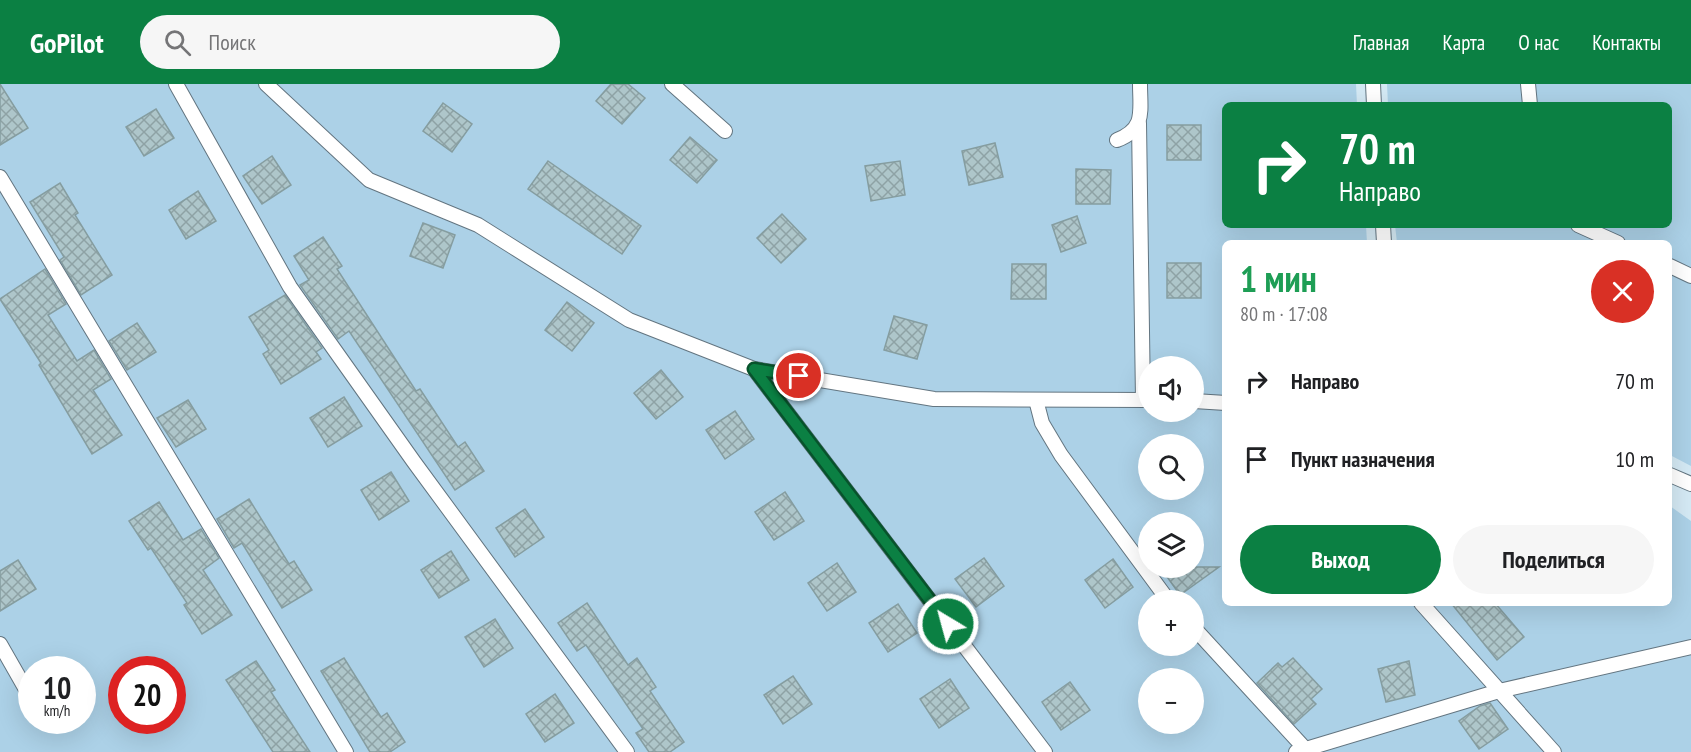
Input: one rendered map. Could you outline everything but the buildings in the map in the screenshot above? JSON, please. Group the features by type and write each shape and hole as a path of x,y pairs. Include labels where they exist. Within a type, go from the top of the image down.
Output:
{"lane":[{"path":"176,84 290,287 421,472 627,752"},
{"path":"266,84 369,180 478,225 629,320 754,369 934,399 1138,400"},
{"path":"672,84 725,131"},
{"path":"1140,84 1145,356"},
{"path":"1373,84 1374,102"},
{"path":"1528,84 1530,102"},
{"path":"1117,140 1132,135 1139,123"},
{"path":"0,177 346,752"},
{"path":"1585,228 1611,240"},
{"path":"1672,267 1691,276"},
{"path":"754,369 1045,752"},
{"path":"1036,400 1042,423 1061,455 1161,590"},
{"path":"1204,402 1222,403"},
{"path":"1672,476 1691,484"},
{"path":"1424,606 1554,752"},
{"path":"1204,639 1303,751 1499,691 1691,647"},
{"path":"0,644 18,676"}],"shaded area":[{"path":"0,84 1356,84 1357,102 1222,102 1222,228 1366,228 1367,240 1222,240 1222,606 1672,606 1672,507 1691,521 1691,752 0,752"},
{"path":"1387,84 1691,84 1691,466 1672,456 1672,240 1397,240 1395,228 1672,228 1672,102 1388,102"}],"route":[{"path":"799,376 754,369 948,624"}]}
